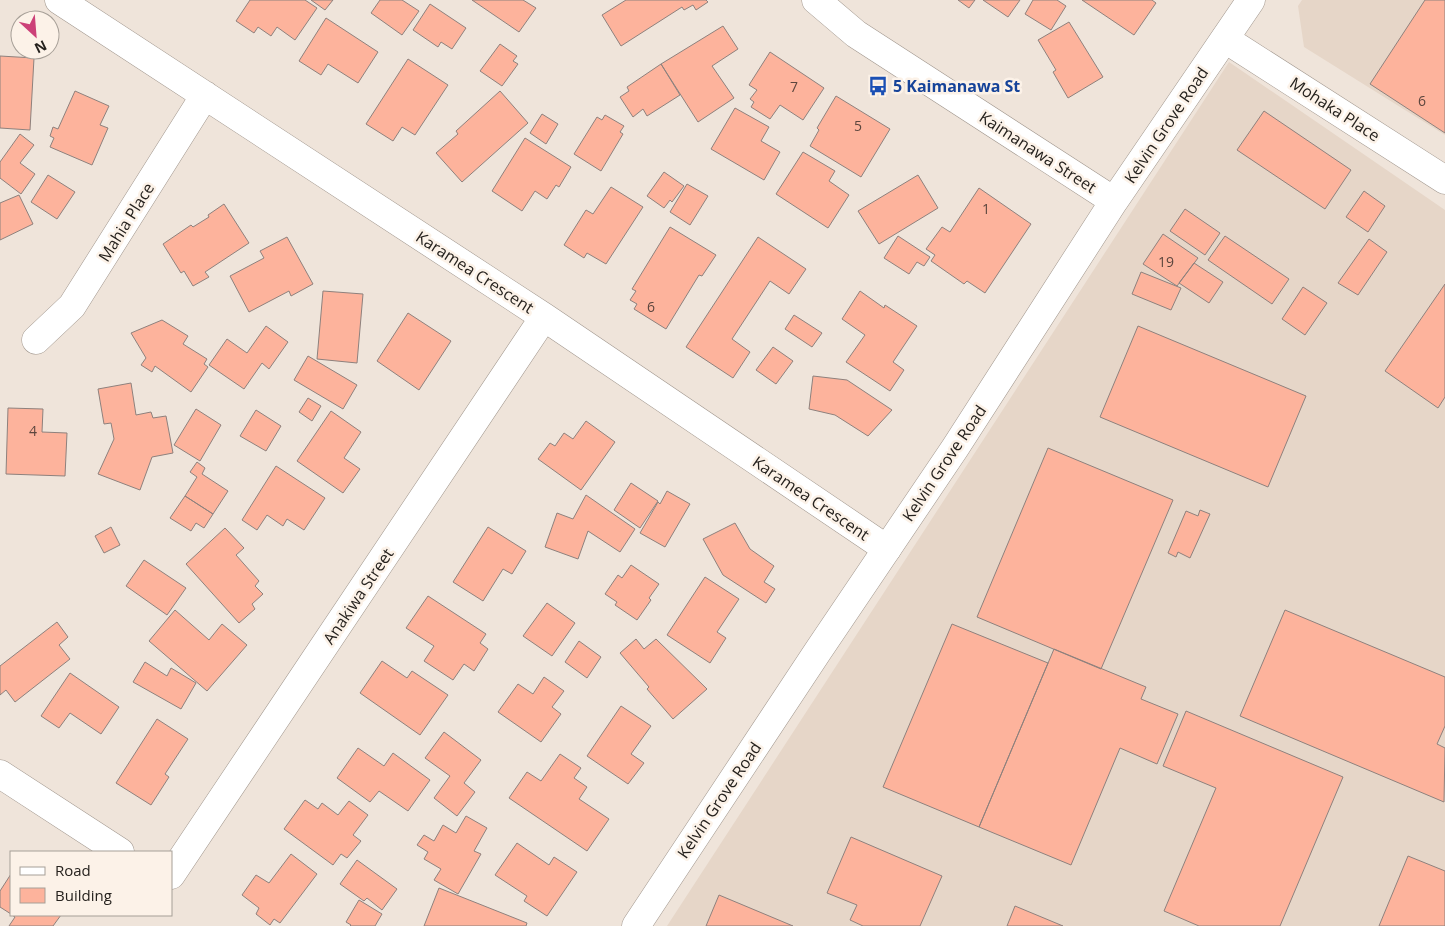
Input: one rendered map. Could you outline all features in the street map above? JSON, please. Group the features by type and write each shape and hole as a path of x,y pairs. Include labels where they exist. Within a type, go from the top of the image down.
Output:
{"street":[{"name":"Karamea Crescent","path":"59,0 544,317 887,549"},
{"name":"Kaimanawa Street","path":"816,0 856,34 1114,201"},
{"name":"Kelvin Grove Road","path":"636,926 955,448 1114,201 1251,0"},
{"name":"Mohaka Place","path":"1225,39 1445,180"},
{"name":"Mahia Place","path":"36,340 72,306 205,95"},
{"name":"Anakiwa Street","path":"172,874 544,317"},
{"path":"0,774 118,851"}],"shaded area":[{"path":"1302,0 1445,0 1445,135 1304,47 1298,6"},
{"path":"1229,62 1445,210 1445,926 667,926"}],"building":[{"path":"250,0 305,0 317,8 295,40 277,27 271,36 258,27 254,33 236,21"},
{"path":"311,0 333,0 325,10"},
{"path":"380,0 402,0 419,11 402,35 371,13"},
{"path":"472,0 523,0 536,8 519,32"},
{"path":"626,0 706,0 708,2 696,10 693,5 684,10 682,7 621,46 602,15"},
{"path":"958,0 975,0 969,8"},
{"path":"983,0 1020,0 1008,17"},
{"path":"1033,0 1057,0 1066,6 1051,30 1025,14"},
{"path":"1082,0 1152,0 1156,3 1134,35"},
{"path":"1425,0 1445,0 1445,133 1370,84"},
{"path":"430,4 466,28 452,49 441,42 438,47 413,30"},
{"path":"326,18 378,52 358,83 328,64 321,75 299,61"},
{"path":"1069,22 1103,77 1068,98 1053,72 1056,70 1038,40"},
{"path":"723,26 738,49 712,66 734,98 698,122 661,64"},
{"path":"500,44 517,56 513,61 518,64 502,86 480,71"},
{"path":"770,52 824,88 803,120 780,105 770,119 751,107 754,102 750,99 757,90 749,85"},
{"path":"0,56 10,57 10,60 34,60 30,130 0,128"},
{"path":"408,59 448,85 415,135 402,127 393,141 366,124"},
{"path":"661,64 680,95 647,116 643,109 633,117 620,97 629,91 627,87"},
{"path":"75,91 109,106 100,125 108,128 92,165 50,147 54,138 50,136 53,127 58,129"},
{"path":"500,91 528,123 462,182 436,153 458,134 456,131"},
{"path":"836,96 890,129 861,177 810,146 819,130 817,128"},
{"path":"735,108 769,127 761,141 780,152 764,180 711,149"},
{"path":"1264,111 1351,170 1325,209 1237,150"},
{"path":"542,114 558,124 546,144 530,133"},
{"path":"605,115 624,126 620,132 623,134 601,171 574,154 597,117 602,120"},
{"path":"20,134 34,145 20,163 35,174 21,194 0,178 0,162"},
{"path":"525,138 571,167 559,187 556,185 547,199 535,191 522,211 492,191"},
{"path":"803,152 835,171 829,181 849,195 828,228 776,194"},
{"path":"664,172 684,186 672,202 670,200 664,208 647,196"},
{"path":"48,175 75,192 57,219 31,202"},
{"path":"918,175 938,208 879,244 858,211"},
{"path":"687,184 708,196 690,225 670,212"},
{"path":"611,187 643,207 606,264 587,253 584,258 564,245 586,210 593,214"},
{"path":"979,188 1031,224 985,293 967,281 964,284 931,261 935,255 926,249 942,227 950,232"},
{"path":"1364,191 1385,206 1368,232 1346,217"},
{"path":"19,195 33,224 0,240 0,203"},
{"path":"224,204 249,243 205,272 209,277 193,286 184,271 181,273 163,244 191,225 193,227 209,217 208,215"},
{"path":"1185,209 1220,233 1205,255 1170,231"},
{"path":"670,227 716,255 702,276 699,275 666,329 634,309 637,304 630,300 636,291 632,289"},
{"path":"1163,234 1198,258 1177,286 1143,264"},
{"path":"898,236 930,257 924,266 917,262 909,274 884,258"},
{"path":"1225,236 1289,279 1272,304 1208,260"},
{"path":"287,237 313,284 291,296 289,291 249,312 230,276 264,258 260,251"},
{"path":"758,237 806,269 789,294 770,281 732,339 750,352 733,378 686,347"},
{"path":"1369,239 1387,252 1358,295 1338,283"},
{"path":"1194,263 1223,282 1209,303 1179,283"},
{"path":"1141,272 1181,288 1171,310 1132,294"},
{"path":"1445,284 1445,397 1438,408 1385,371"},
{"path":"1303,287 1327,303 1305,335 1282,319"},
{"path":"323,291 363,294 357,363 317,359"},
{"path":"860,291 884,308 885,305 917,326 893,362 904,370 890,391 846,362 865,335 842,319"},
{"path":"408,313 451,341 419,390 377,361"},
{"path":"794,315 822,333 812,347 785,329"},
{"path":"162,320 188,336 183,344 207,359 204,364 208,367 191,392 155,366 152,372 141,365 146,358 131,333"},
{"path":"266,326 288,342 269,369 262,363 244,389 209,365 227,339 247,353"},
{"path":"1138,326 1306,396 1268,487 1100,417"},
{"path":"773,347 793,361 776,384 756,370"},
{"path":"308,356 357,385 343,409 294,380"},
{"path":"813,376 847,380 892,410 868,436 835,415 809,409"},
{"path":"131,383 136,415 151,412 153,418 166,416 173,453 152,457 140,490 98,474 114,439 111,423 104,424 98,389"},
{"path":"308,398 321,406 312,421 299,412"},
{"path":"8,408 43,409 42,432 67,433 65,476 6,474"},
{"path":"196,409 221,425 200,461 174,445"},
{"path":"256,410 281,426 266,451 240,436"},
{"path":"331,411 361,432 344,458 360,469 343,493 297,461"},
{"path":"586,421 615,442 581,490 538,459 550,443 555,446 564,433 573,439"},
{"path":"1048,448 1173,500 1101,669 977,617"},
{"path":"197,462 205,468 202,474 228,491 213,514 185,496 197,477 190,472"},
{"path":"276,466 325,498 304,530 287,519 283,526 267,515 257,530 242,520"},
{"path":"631,483 658,501 640,528 614,510"},
{"path":"667,491 690,504 665,547 640,533 658,502 660,504"},
{"path":"586,495 635,529 620,552 588,531 578,559 545,547 557,513 573,519"},
{"path":"185,496 213,514 204,528 196,523 191,531 170,518"},
{"path":"1200,510 1210,514 1190,558 1178,552 1176,557 1168,553 1186,511 1198,516"},
{"path":"735,523 750,549 774,566 764,582 775,589 766,603 723,575 703,539"},
{"path":"111,527 120,545 104,553 95,536"},
{"path":"488,527 526,551 512,574 503,569 483,601 453,582"},
{"path":"225,528 244,548 236,555 259,581 255,586 263,594 252,604 255,609 239,623 186,564"},
{"path":"144,560 186,588 167,615 126,586"},
{"path":"631,565 659,584 649,598 651,600 637,620 615,605 617,602 605,594 618,575 622,578"},
{"path":"705,577 739,599 717,632 726,638 710,663 667,635"},
{"path":"428,596 486,634 480,643 488,649 474,671 464,664 453,680 424,661 434,646 406,628"},
{"path":"547,603 575,623 552,656 523,636"},
{"path":"175,610 209,640 222,624 247,645 207,691 149,641"},
{"path":"1285,610 1445,677 1445,726 1437,744 1445,748 1444,802 1240,716"},
{"path":"57,622 68,637 59,645 70,659 15,702 6,690 0,695 0,666"},
{"path":"952,624 1048,663 979,827 883,787"},
{"path":"636,639 644,649 656,639 707,689 673,719 620,653"},
{"path":"579,641 601,657 587,678 565,662"},
{"path":"1054,649 1146,687 1141,699 1178,714 1157,764 1120,748 1071,865 979,827"},
{"path":"382,661 407,678 412,671 448,695 420,735 360,693"},
{"path":"145,662 167,676 171,668 196,683 181,709 133,682"},
{"path":"70,673 119,707 101,734 70,713 59,728 41,716"},
{"path":"544,677 564,691 552,707 561,714 541,742 498,712 518,684 533,694"},
{"path":"621,706 651,726 631,754 644,763 628,784 587,756"},
{"path":"1186,711 1343,777 1280,926 1199,926 1164,911 1216,788 1163,766"},
{"path":"157,719 188,739 165,774 169,777 151,805 116,783"},
{"path":"444,732 481,760 464,783 475,792 457,816 434,798 450,776 425,758"},
{"path":"358,748 384,766 393,753 430,780 408,811 379,791 370,802 337,778"},
{"path":"560,754 581,768 574,778 587,787 579,799 609,819 587,851 509,798 527,772 541,781"},
{"path":"305,800 318,809 322,803 338,815 349,801 368,815 353,835 361,841 347,858 341,854 333,865 284,829"},
{"path":"466,816 487,828 474,851 481,854 458,894 434,880 441,869 424,859 428,852 417,845 424,835 434,841 443,825 456,833"},
{"path":"851,837 942,876 920,926 863,926 850,920 857,905 827,893"},
{"path":"517,843 549,865 554,857 577,872 547,916 524,901 527,896 495,875"},
{"path":"291,854 317,874 280,923 274,919 270,925 256,914 259,908 242,895 256,875 269,883"},
{"path":"1408,856 1445,871 1445,926 1379,926"},
{"path":"357,860 397,889 382,910 367,898 364,901 340,884"},
{"path":"10,876 10,913 0,907 0,891"},
{"path":"439,888 527,923 526,926 424,926"},
{"path":"719,895 793,926 706,926"},
{"path":"359,900 382,914 375,926 350,926 346,922"},
{"path":"1015,906 1063,926 1007,926"},
{"path":"14,916 60,916 53,926 9,926 15,917"}],"place":[{"name":"5 Kaimanawa St","path":"878,86"}]}
